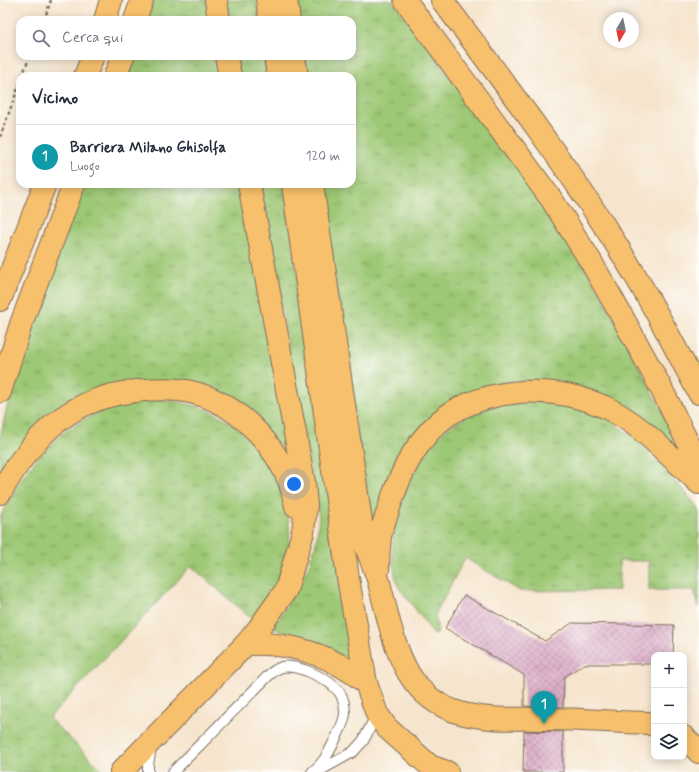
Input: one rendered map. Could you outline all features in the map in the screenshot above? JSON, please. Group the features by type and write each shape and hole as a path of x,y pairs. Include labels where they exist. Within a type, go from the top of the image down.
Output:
{"highway":[{"path":"106,16 111,0"},
{"path":"136,16 142,0"},
{"path":"216,0 218,16"},
{"path":"267,0 269,16"},
{"path":"286,0 288,16"},
{"path":"405,0 552,200 624,320 660,386 699,465"},
{"path":"442,0 571,176 606,228 640,284 699,393"},
{"path":"87,72 91,60"},
{"path":"117,72 121,60"},
{"path":"227,60 229,72"},
{"path":"276,60 277,72"},
{"path":"295,60 296,72"},
{"path":"0,300 43,188"},
{"path":"0,392 20,324 72,188"},
{"path":"121,772 246,644 274,608 286,590 304,532 306,505 304,482 250,188"},
{"path":"294,188 348,578 366,683 377,714 387,728 430,766 447,772"},
{"path":"313,188 364,542 378,578 397,650 406,668 422,691 443,707 456,712 496,719 545,719 651,724"},
{"path":"0,493 17,465 54,424 87,403 108,396 134,391 156,389 179,390 197,394 229,408 259,432 281,464 290,483 304,532"},
{"path":"378,578 380,536 398,480 407,462 419,444 432,429 448,415 495,395 524,391 545,391 565,394 605,408 631,421 649,435 699,483"},
{"path":"246,644 262,644 300,649 339,664 352,671 366,683"},
{"path":"687,740 699,752"}],"lane":[{"path":"173,772 266,677 275,670 283,667 294,667 320,677 333,686 340,693 344,702 345,713 343,723 327,756 312,772"},
{"path":"317,772 353,752 363,740 377,714"},
{"path":"148,772 150,752 158,733"}],"path":[{"path":"45,16 51,0"},
{"path":"24,72 28,60"},
{"path":"0,136 16,94"}],"green space":[{"path":"154,0 206,0 209,16 148,16"},
{"path":"226,0 256,0 258,16 229,16"},
{"path":"296,0 392,0 485,123 556,222 602,295 681,447 678,449 542,381 511,381 480,389 458,400 376,521 370,520 323,188 356,188 356,72 306,72 305,60 356,60 356,16 298,16"},
{"path":"132,60 217,60 219,72 128,72"},
{"path":"237,60 266,60 267,72 238,72"},
{"path":"83,188 241,188 289,452 285,453 251,413 120,386 0,479 0,437 11,390 43,292"},
{"path":"260,188 285,188 352,657 348,660 275,629 274,626 300,584 310,561 317,538 319,516"},
{"path":"155,399 195,406 208,410 226,419 242,432 269,465 285,504 289,525 289,545 282,571 274,592 268,603 254,621 191,566 49,718 104,772 0,772 0,518 9,499 32,465 61,435 96,413 115,406"},
{"path":"516,402 560,403 607,418 634,438 681,487 699,509 699,607 694,590 649,590 649,561 619,561 619,590 520,591 465,558 435,615 438,633 434,635 397,583 394,568 393,539 395,525 403,497 423,457 442,433 454,424 476,413 492,407"}],"building":[{"path":"464,595 545,641 572,623 674,625 673,652 651,652 651,664 584,664 564,677 563,707 524,706 524,675 445,628"},
{"path":"524,731 563,732 563,772 523,772"}],"place":[{"name":"Barriera Milano Ghisolfa","path":"544,724"}]}
